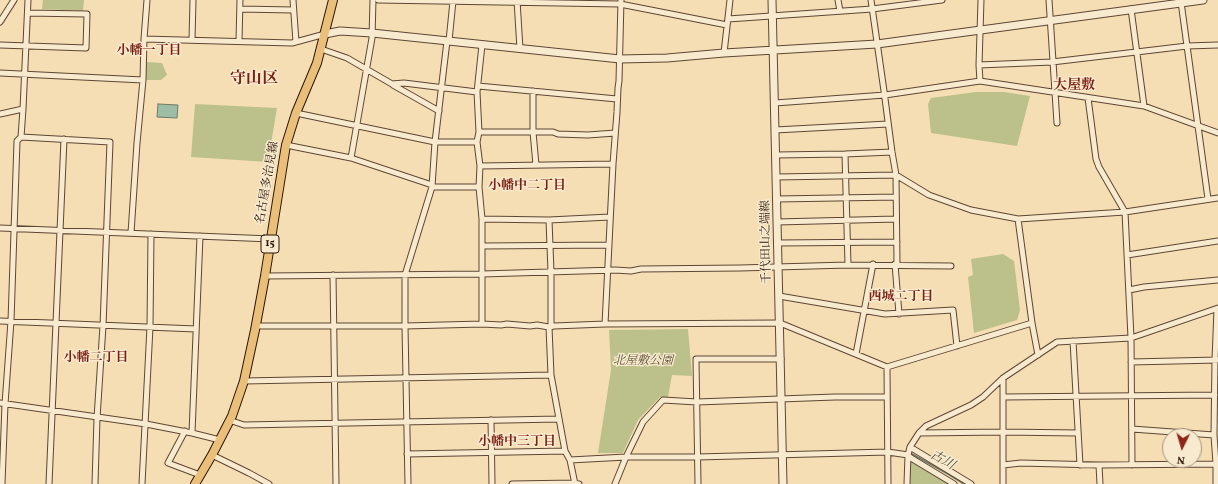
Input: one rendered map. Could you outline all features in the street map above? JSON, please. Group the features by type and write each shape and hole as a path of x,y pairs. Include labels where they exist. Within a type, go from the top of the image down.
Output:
{"main road":[{"name":"名古屋多治見線","path":"195,484 220,440 244,381 265,276 286,145 296,113 317,63 333,0"}],"street":[{"path":"0,22 14,0"},
{"path":"2,484 2,403 10,321 17,141 21,137 28,0"},
{"path":"131,233 143,80 146,0"},
{"path":"192,40 194,0"},
{"path":"239,41 240,0"},
{"path":"293,0 296,42"},
{"path":"351,158 372,34 373,0"},
{"path":"378,0 621,2 727,25"},
{"path":"724,53 730,0"},
{"name":"千代田山之端線","path":"772,0 783,484"},
{"path":"838,0 840,11"},
{"path":"871,0 896,174 896,264 899,314"},
{"path":"728,19 872,9 942,0"},
{"path":"980,81 981,0"},
{"path":"1049,0 1057,123"},
{"path":"144,39 282,43 296,42 340,31 620,59 667,58 877,44 1203,0"},
{"path":"408,484 405,275 432,186 441,87 453,1"},
{"path":"517,1 520,49"},
{"path":"605,324 620,59 621,2"},
{"path":"1181,2 1208,199"},
{"path":"240,8 293,10"},
{"path":"1131,9 1144,106"},
{"path":"0,45 86,48 87,14 28,13"},
{"path":"482,45 478,89 479,132 477,142 480,166 479,187 482,219 482,324"},
{"path":"979,65 1052,62 1187,46 1218,45"},
{"path":"320,50 348,58 439,111"},
{"path":"0,72 143,80"},
{"path":"775,103 885,95 980,81 1144,106 1218,133"},
{"path":"392,84 404,83 441,87 533,91 617,99"},
{"path":"533,91 533,132 536,165"},
{"path":"1088,98 1096,159 1099,167 1125,212 1131,338 1132,465"},
{"path":"0,114 23,109"},
{"path":"296,113 435,142 477,142"},
{"path":"775,130 888,124"},
{"path":"479,132 553,132 558,134 588,136 615,133"},
{"path":"21,137 110,142 95,484"},
{"path":"49,484 64,139"},
{"path":"286,145 351,158 432,186 479,187"},
{"path":"776,155 892,152"},
{"path":"845,154 848,265"},
{"path":"480,166 613,164"},
{"path":"776,177 896,174 929,196 971,210 1018,219 1125,212 1218,198"},
{"path":"777,199 896,197"},
{"path":"482,219 549,220 610,217"},
{"path":"777,222 896,219"},
{"path":"1018,219 1032,323 1038,354"},
{"path":"512,484 576,484 570,460 565,451 551,375 551,272 549,220"},
{"path":"0,228 271,239"},
{"path":"142,484 150,327 152,234"},
{"path":"192,433 200,236"},
{"path":"1127,255 1218,241"},
{"path":"778,244 896,242"},
{"path":"482,246 609,245"},
{"path":"265,276 482,274 873,264 951,266"},
{"path":"856,354 873,264"},
{"path":"333,275 336,484"},
{"path":"1128,290 1144,287 1218,280"},
{"path":"779,296 885,314 953,310 957,346"},
{"path":"907,484 908,454 910,447 919,433 926,426 971,405 1003,378 1057,342 1131,338 1218,309 1214,395 1216,412 1214,435 1217,464 1216,484"},
{"path":"0,321 196,329"},
{"path":"256,326 405,326 482,324 537,325 550,327 605,324 780,323 887,367 1032,323"},
{"path":"1073,341 1080,465"},
{"path":"698,484 696,359 780,359"},
{"path":"1131,362 1216,360"},
{"path":"887,367 888,484"},
{"path":"244,381 551,375"},
{"path":"1003,378 1004,484"},
{"path":"1003,397 1214,395"},
{"path":"616,484 626,457 643,422 663,400 697,402 887,396"},
{"path":"2,403 146,424 185,431 220,440"},
{"path":"229,420 244,425 559,419"},
{"path":"491,420 492,484"},
{"path":"1132,429 1214,435"},
{"path":"185,431 168,463 200,475"},
{"path":"919,433 1078,433"},
{"path":"910,447 971,484"},
{"path":"407,454 565,451"},
{"path":"570,460 626,457 697,458 888,452 908,454 911,458 954,484"},
{"path":"212,455 269,484"},
{"path":"1003,465 1217,464"},
{"path":"1099,465 1100,484"}],"green space":[{"path":"43,0 84,0 83,11 42,9"},
{"path":"146,62 162,63 167,75 161,80 145,80"},
{"path":"976,92 1004,92 1030,96 1017,146 931,133 928,104 931,98"},
{"path":"195,104 277,108 268,162 191,157"},
{"path":"1003,254 1014,261 1020,310 1017,320 974,333 968,277 973,275 971,259"},
{"name":"北屋敷公園","path":"688,329 692,376 672,375 668,397 660,397 638,420 623,453 598,453 611,370 609,330"},
{"path":"910,460 952,484 909,484"}],"shaded area":[{"path":"158,104 178,105 177,118 157,117"}],"waterway":[{"name":"古川","path":"912,454 964,484"}],"district":[{"name":"小幡一丁目","path":"149,52"},
{"name":"守山区","path":"254,80"},
{"name":"大屋敷","path":"1074,86"},
{"name":"小幡中二丁目","path":"527,187"},
{"name":"西城二丁目","path":"901,298"},
{"name":"小幡二丁目","path":"96,359"},
{"name":"小幡中三丁目","path":"517,443"}]}
